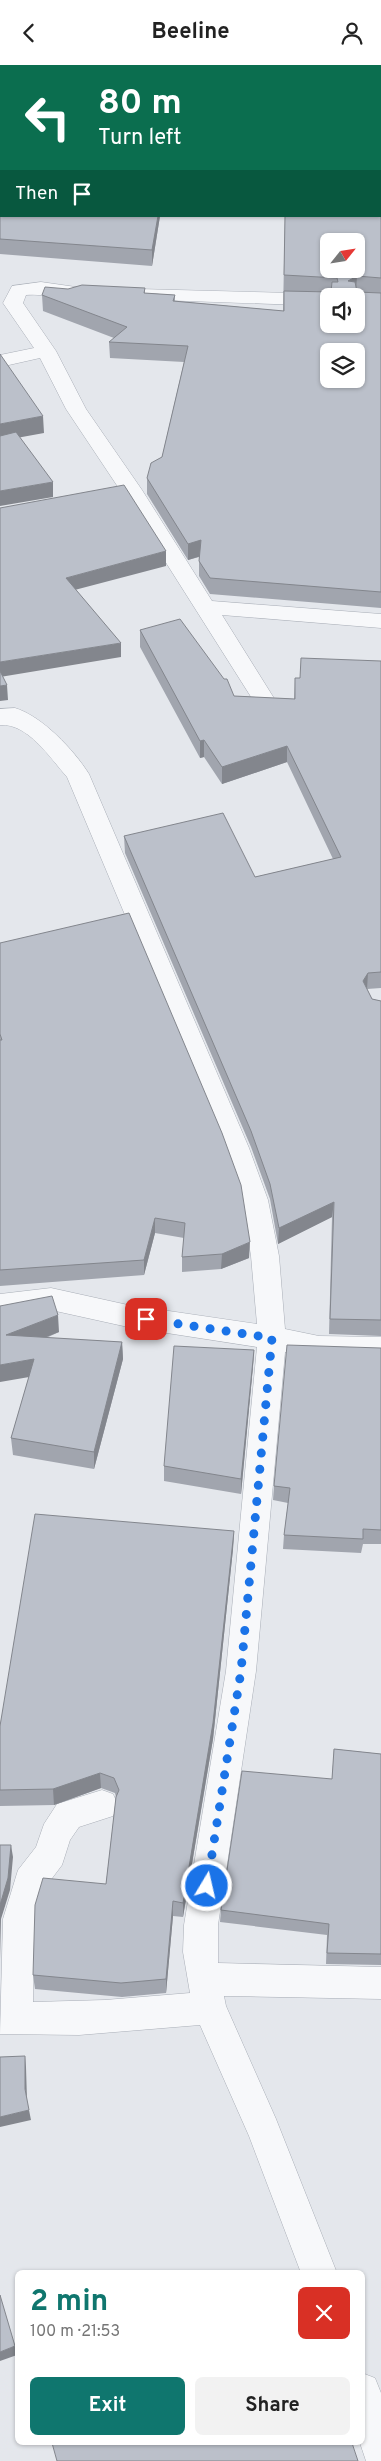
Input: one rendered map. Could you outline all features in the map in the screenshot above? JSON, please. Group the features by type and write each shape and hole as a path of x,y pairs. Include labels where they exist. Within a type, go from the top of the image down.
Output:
{"street":[{"path":"266,703 204,607 122,492 46,351 14,303 19,290 41,288 108,294 320,299"},
{"path":"0,361 46,351"},
{"path":"204,607 381,621"},
{"path":"0,717 14,716 42,734 77,774 236,1148 255,1200 265,1256 272,1338 241,1671 201,1925 200,1952 206,1993 264,2131 318,2270"},
{"path":"0,1305 51,1299 128,1317 272,1338 319,1348 381,1349"},
{"path":"102,1805 68,1815 55,1835 51,1854 30,1881 19,1919 15,1986 8,2018 71,2019 127,2017 206,1993 381,1983"},
{"path":"365,2400 381,2451"}],"building":[{"path":"0,217 158,217 152,250 0,239"},
{"path":"285,217 381,217 381,278 365,277 365,233 320,233 320,277 284,275"},
{"path":"337,278 353,278 348,281 355,282 356,288 331,288 332,282 338,282"},
{"path":"82,285 145,288 144,293 175,295 173,301 284,311 284,291 320,292 320,333 365,333 365,292 381,293 381,592 210,578 199,561 201,540 188,544 147,478 151,463 162,457 188,346 109,342 127,327 42,295 45,287 68,289"},
{"path":"0,354 43,416 0,424"},
{"path":"16,432 53,482 0,491 0,436"},
{"path":"124,485 166,551 66,578 121,643 0,662 0,508"},
{"path":"180,619 224,679 227,679 234,696 295,699 295,678 300,678 301,658 381,661 381,972 368,973 363,981 372,999 381,1001 381,1320 330,1319 334,1202 279,1228 270,1184 251,1131 124,836 223,813 255,877 341,857 287,746 222,767 204,740 200,741 140,630"},
{"path":"0,671 7,685 0,686"},
{"path":"129,913 222,1133 241,1185 250,1242 222,1254 182,1257 185,1223 155,1218 144,1260 0,1270 0,1040 2,1040 0,1034 0,943"},
{"path":"52,1296 58,1315 6,1335 122,1342 94,1452 11,1438 34,1359 0,1365 0,1306"},
{"path":"287,1345 381,1348 381,1530 363,1529 363,1539 284,1535 290,1488 274,1486"},
{"path":"174,1346 254,1350 241,1479 164,1466"},
{"path":"35,1514 234,1531 213,1723 183,1903 173,1901 166,1979 121,1983 33,1975 35,1905 43,1878 106,1884 116,1797 119,1790 114,1778 100,1773 53,1789 0,1790 0,1726"},
{"path":"334,1749 381,1754 381,1954 327,1953 329,1924 221,1910 242,1771 332,1779"},
{"path":"0,1845 11,1845 8,1878 0,1905"},
{"path":"25,2056 25,2089 29,2110 0,2117 0,2057"},
{"path":"0,2295 15,2346 0,2352"},
{"path":"53,2445 353,2445 358,2461 57,2461"}],"route":[{"path":"146,1319 272,1338 241,1671 207,1886"}]}
